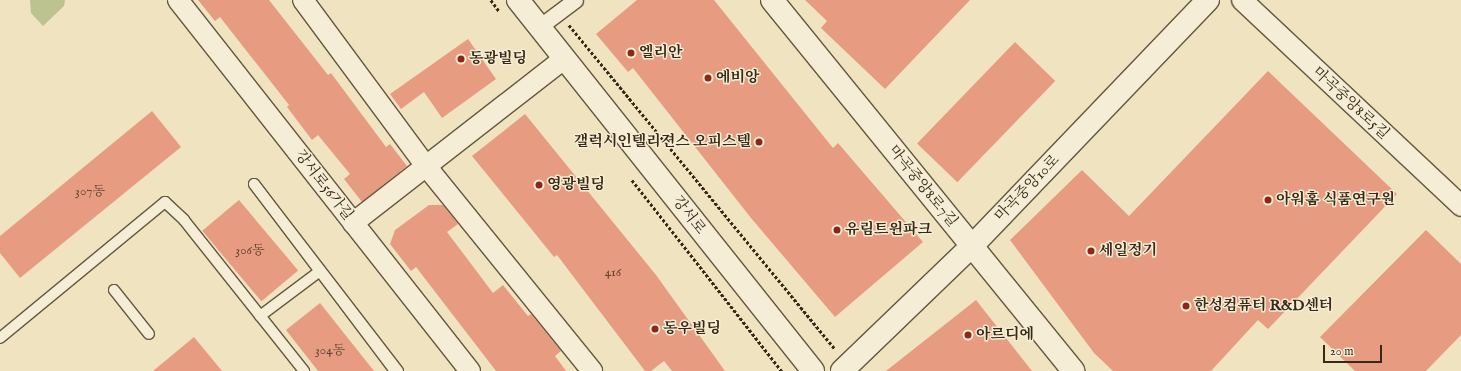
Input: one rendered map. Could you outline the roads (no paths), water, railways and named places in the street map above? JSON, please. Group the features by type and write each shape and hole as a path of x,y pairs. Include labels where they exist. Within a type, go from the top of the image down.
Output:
{"street":[{"name":"강서로56가길","path":"178,0 470,371"},
{"path":"303,0 426,166 592,371"},
{"name":"강서로","path":"518,0 813,371"},
{"path":"539,27 575,0"},
{"name":"마곡중앙8로7길","path":"772,0 1074,371"},
{"name":"마곡중앙10로","path":"845,368 972,246 1208,0"},
{"name":"마곡중앙8로5길","path":"1242,0 1461,206"},
{"path":"353,222 564,59"}],"lane":[{"path":"254,184 397,371 320,271 254,184"},
{"path":"0,338 166,202 184,220 304,371"},
{"path":"260,316 320,271"},
{"path":"114,290 149,334"}],"place":[{"name":"엘리안","path":"631,53"},
{"name":"동광빌딩","path":"461,59"},
{"name":"에비앙","path":"708,78"},
{"name":"갤럭시인텔리젼스 오피스텔","path":"759,142"},
{"name":"영광빌딩","path":"539,185"},
{"name":"아워홈 식품연구원","path":"1268,200"},
{"name":"유림트윈파크","path":"837,230"},
{"name":"세일정기","path":"1091,251"},
{"name":"한성컴퓨터 R&D센터","path":"1186,306"},
{"name":"동우빌딩","path":"655,329"},
{"name":"아르디에","path":"968,335"}]}
